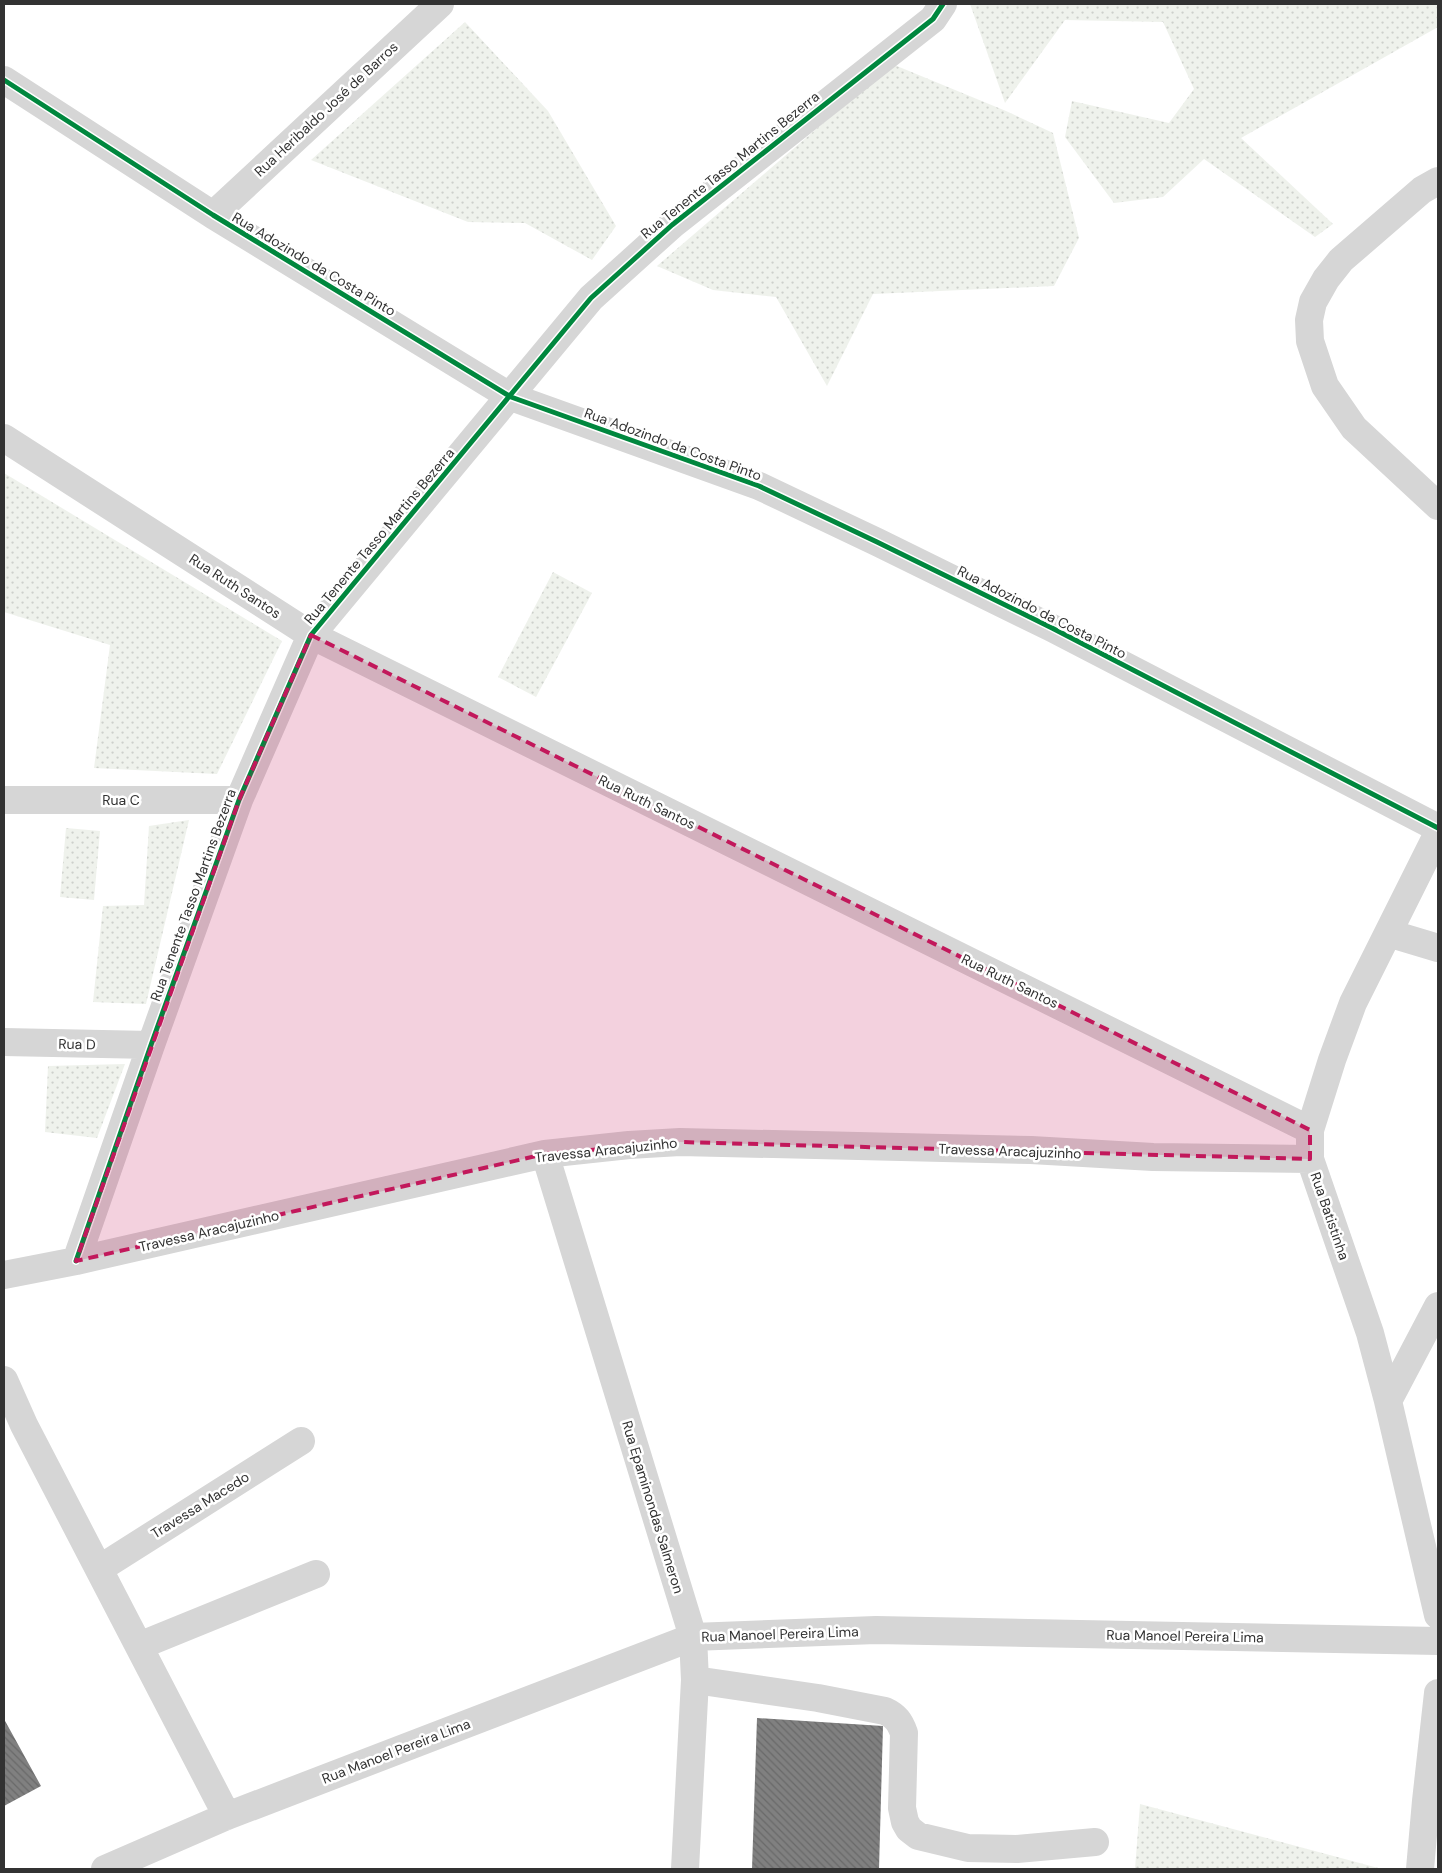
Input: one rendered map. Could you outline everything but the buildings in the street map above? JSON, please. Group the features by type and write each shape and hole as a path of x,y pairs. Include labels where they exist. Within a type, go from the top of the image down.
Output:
{"street":[{"name":"Rua Heribaldo José de Barros","path":"213,215 440,4"},
{"name":"Rua Tenente Tasso Martins Bezerra","path":"76,1261 239,800 311,635 511,397 591,298 680,219 938,11"},
{"name":"Rua Adozindo da Costa Pinto","path":"4,80 213,215 511,397 759,486 1052,628 1438,828"},
{"path":"1438,180 1422,190 1341,260 1326,279 1313,302 1309,320 1310,341 1325,386 1354,428 1438,506"},
{"name":"Rua Ruth Santos","path":"4,438 311,635 1310,1130"},
{"name":"Rua C","path":"4,800 239,800"},
{"name":"Rua Batistinha","path":"1438,833 1354,1004 1332,1060 1310,1130 1310,1159 1370,1333 1388,1401 1438,1615"},
{"path":"1388,933 1438,948"},
{"name":"Rua D","path":"4,1042 151,1045"},
{"name":"Travessa Aracajuzinho","path":"4,1275 76,1261 545,1154 628,1145 680,1142 1031,1150 1153,1158 1310,1159"},
{"name":"Rua Epaminondas Salmeron","path":"545,1154 693,1637 695,1680 685,1869"},
{"path":"1388,1401 1438,1306"},
{"path":"4,1380 24,1425 227,1816"},
{"name":"Travessa Macedo","path":"99,1569 301,1441"},
{"path":"139,1646 316,1574"},
{"name":"Rua Manoel Pereira Lima","path":"105,1869 227,1816 693,1637 876,1630 1438,1641"},
{"path":"695,1680 818,1698 885,1711 893,1715 904,1733 902,1808 908,1829 918,1836 968,1848 1017,1849 1095,1842"},
{"path":"1420,1869 1438,1693"}],"highlighted area":[{"path":"311,635 1310,1130 1310,1159 680,1142 545,1154 76,1261 239,800"}],"shaded area":[{"path":"970,4 1438,4 1438,27 1241,138 1333,224 1315,237 1204,159 1163,197 1114,203 1065,137 1072,101 1169,123 1194,89 1163,22 1065,20 1005,103"},
{"path":"465,22 548,111 616,226 592,260 525,223 468,222 311,160"},
{"path":"892,64 1006,111 1053,133 1079,238 1054,286 873,294 827,386 776,297 713,290 657,266"},
{"path":"4,473 282,641 217,774 94,768 110,645 4,612"},
{"path":"553,572 592,593 536,697 498,677"},
{"path":"189,820 146,1004 93,1002 103,906 144,905 149,826"},
{"path":"66,828 100,831 94,900 60,897"},
{"path":"125,1064 97,1138 45,1132 48,1066"},
{"path":"1140,1804 1382,1869 1135,1869"}],"cycle path":[{"path":"76,1261 239,800 311,635 591,298 672,225 933,19 943,4"},
{"path":"4,80 213,215 511,397 759,486 1052,628 1438,828"}]}
